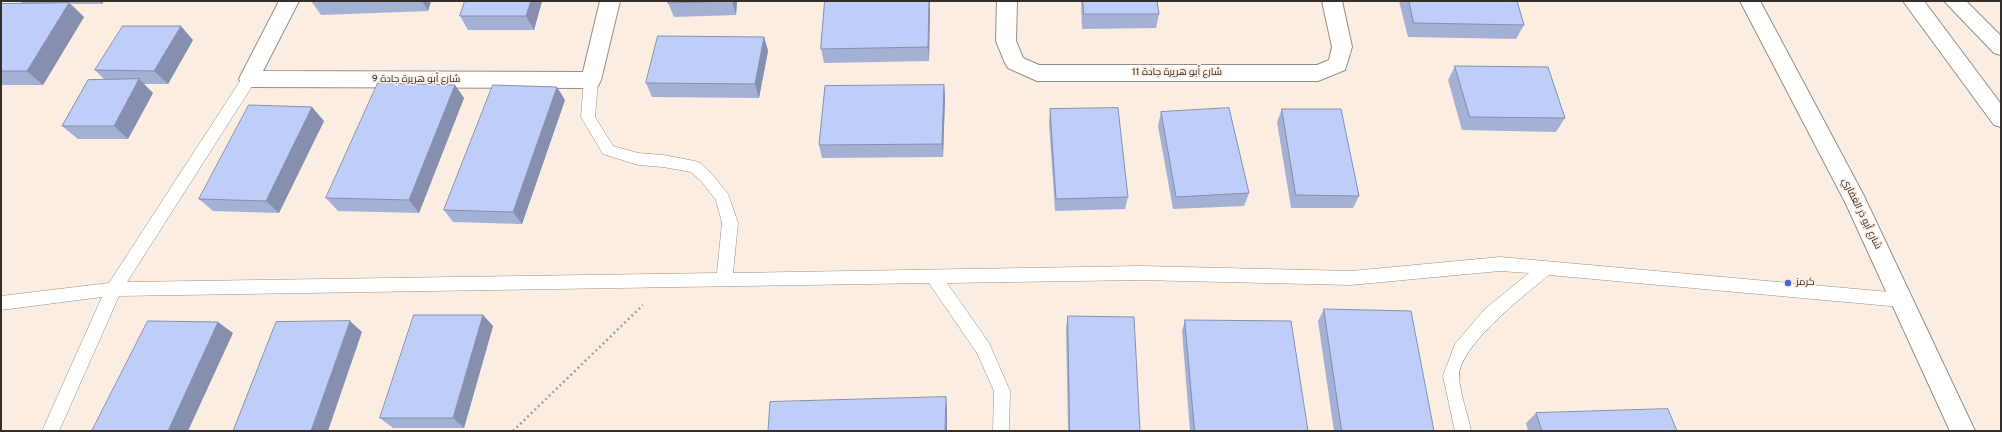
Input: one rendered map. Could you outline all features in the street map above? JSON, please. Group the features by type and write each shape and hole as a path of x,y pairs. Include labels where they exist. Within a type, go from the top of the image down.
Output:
{"main road":[{"path":"249,79 289,1"},
{"path":"590,80 610,1"},
{"name":"شارع أبو هريرة جادة 11","path":"1007,1 1006,41 1015,63 1037,73 1318,73 1338,65 1342,47 1332,1"},
{"name":"شارع أبو ذر الغفاري","path":"1750,1 1856,202 1963,431"},
{"path":"1913,1 2001,118"},
{"path":"1954,1 2001,48"},
{"name":"شارع أبو هريرة جادة 9","path":"249,79 590,80"}],"lane":[{"path":"50,431 114,289 249,79"},
{"path":"590,80 588,117 608,150 638,159 663,160 695,167 723,198 730,223 724,280"},
{"path":"1,303 114,289 1140,273 1351,278 1500,264 1901,300"},
{"path":"1463,431 1451,376 1461,349 1491,314 1546,268"},
{"path":"933,276 983,348 1002,391 1001,431"}],"path":[{"path":"513,431 668,281"}],"building":[{"path":"465,1 531,1 526,16 460,16"},
{"path":"669,1 732,1 668,3"},
{"path":"825,1 929,1 928,47 821,49"},
{"path":"1083,1 1157,1 1159,14 1084,14"},
{"path":"1409,1 1517,1 1524,25 1414,23"},
{"path":"69,3 27,71 1,71 1,4"},
{"path":"123,26 181,26 154,71 95,70"},
{"path":"658,36 764,37 755,84 646,83"},
{"path":"1455,66 1548,67 1565,118 1470,117"},
{"path":"139,79 114,126 62,126 88,80"},
{"path":"378,83 455,85 409,200 326,198"},
{"path":"493,85 557,87 513,212 444,210"},
{"path":"944,85 942,144 819,145 825,86"},
{"path":"249,105 312,107 266,201 199,199"},
{"path":"1118,108 1128,197 1056,199 1050,109"},
{"path":"1229,108 1249,193 1176,197 1161,112"},
{"path":"1282,109 1341,109 1359,196 1296,195"},
{"path":"1324,309 1411,311 1434,431 1342,431"},
{"path":"414,315 483,315 453,418 380,418"},
{"path":"1068,316 1134,317 1140,431 1070,431"},
{"path":"1185,320 1291,321 1308,431 1195,431"},
{"path":"148,321 218,322 168,431 92,431"},
{"path":"350,321 311,431 233,431 276,322"},
{"path":"946,397 945,431 768,431 770,402"},
{"path":"1668,409 1677,431 1542,431 1536,413"}],"place":[{"name":"كرمز","path":"1788,283"}]}
